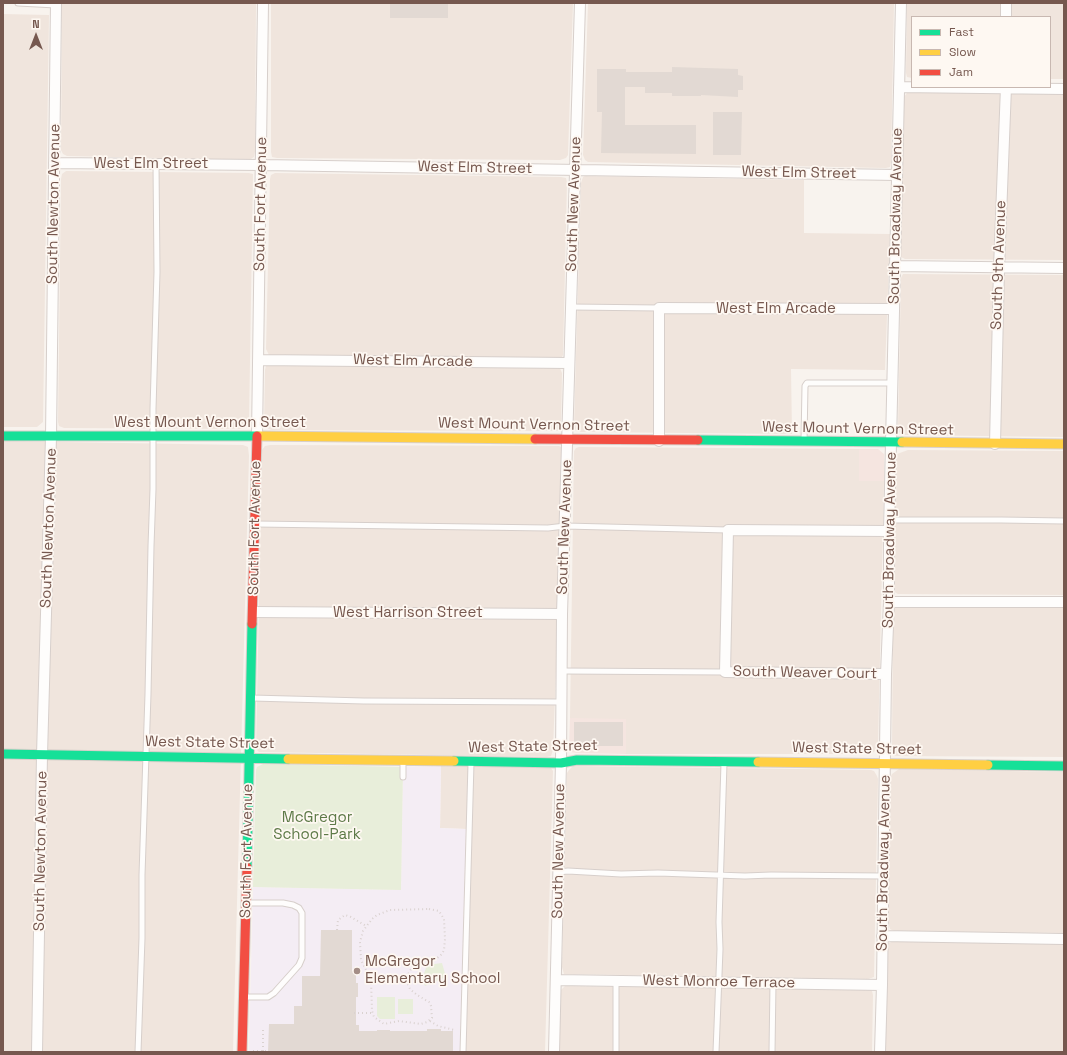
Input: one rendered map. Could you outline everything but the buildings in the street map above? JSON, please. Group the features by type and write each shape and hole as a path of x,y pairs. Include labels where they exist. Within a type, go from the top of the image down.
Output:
{"street":[{"name":"South Fort Avenue","path":"247,1052 243,997 257,436 263,3"},
{"name":"South New Avenue","path":"554,1052 561,763 562,614 580,3"},
{"name":"South Broadway Avenue","path":"880,1052 886,674 889,602 889,520 892,443 893,309 901,3"},
{"path":"1006,3 1006,16"},
{"name":"South Newton Avenue","path":"38,1052 42,755 51,437 56,4"},
{"path":"899,87 911,87"},
{"path":"1006,88 1064,89"},
{"name":"South 9th Avenue","path":"995,444 999,268 1006,88"},
{"name":"West Elm Street","path":"54,163 897,175"},
{"path":"894,266 1064,268"},
{"path":"659,308 659,441"},
{"name":"West Elm Arcade","path":"659,308 893,309"},
{"name":"West Elm Arcade","path":"258,360 569,363"},
{"name":"West Mount Vernon Street","path":"3,436 257,436 1064,444"},
{"path":"725,672 728,530 889,531"},
{"path":"889,602 1064,602"},
{"name":"West Harrison Street","path":"253,612 562,614"},
{"name":"South Weaver Court","path":"725,672 886,674"},
{"name":"West State Street","path":"3,754 249,757 471,762 561,763 577,760 1064,766"},
{"path":"882,936 1064,939"},
{"name":"West Monroe Terrace","path":"556,980 882,985"}],"lane":[{"path":"18,3 56,4"},
{"path":"138,1052 151,546 154,490 153,437 157,272 156,164"},
{"path":"571,307 659,308"},
{"path":"804,442 805,386 807,383 893,383"},
{"path":"889,520 1064,521"},
{"path":"255,524 548,528 565,526 728,530"},
{"path":"562,671 725,672"},
{"path":"251,698 364,701 561,702"},
{"path":"403,761 403,777"},
{"path":"463,1052 471,762"},
{"path":"716,1052 724,762"},
{"path":"558,872 622,874 658,873 883,876"},
{"path":"243,997 268,997 274,993 299,965 302,958 302,913 299,908 284,903 246,903"},
{"path":"616,981 616,1052"},
{"path":"772,1052 773,983"}],"path":[{"path":"434,909 439,911 442,915 445,923 445,939 442,954 436,959 418,962 411,968 407,976 407,982 410,989 429,1002 433,1015 430,1021 421,1024 399,1021 384,1024 374,1017 371,980 361,960 360,942 366,926 377,915 390,910 434,909"},
{"path":"336,930 338,920 346,915 366,926"},
{"path":"354,1013 373,1013"},
{"path":"430,1021 438,1026 454,1030 455,1037"},
{"path":"263,1027 263,1051"},
{"path":"247,1052 268,1051"}],"shaded area":[{"path":"62,3 256,3 254,157 249,160 67,156 63,154 61,150"},
{"path":"271,3 573,3 568,155 566,158 560,160 272,157"},
{"path":"588,3 894,3 890,167 588,162 585,160 583,155"},
{"path":"907,3 1064,3 1064,79 1051,79 1051,16 911,16 911,78 907,77"},
{"path":"3,14 49,15 43,422 37,427 3,427"},
{"path":"907,93 1064,93 1064,260 905,259 901,257 899,251 904,97"},
{"path":"66,171 253,174 249,423 247,427 242,429 64,428 59,426 61,179 62,174"},
{"path":"275,173 566,178 563,355 561,359 269,355 266,349 270,179 271,175"},
{"path":"583,177 804,180 804,233 890,234 885,370 791,369 792,434 576,431 574,427 581,183"},
{"path":"903,274 1064,275 1064,437 904,435 899,432 901,278"},
{"path":"271,364 559,366 562,373 561,429 557,431 271,430 264,425 265,370 266,366"},
{"path":"3,441 243,445 248,447 249,456 233,1052 3,1052"},
{"path":"265,446 559,446 563,448 553,750 551,756 259,752 256,749 262,450"},
{"path":"579,447 859,449 859,481 884,481 878,745 874,752 868,754 626,754 570,718 574,451"},
{"path":"859,449 878,449 884,454 884,481 859,481"},
{"path":"908,450 1064,451 1064,595 896,593 894,591 895,458 897,454"},
{"path":"896,606 1064,607 1064,757 895,756 892,750 893,610"},
{"path":"570,718 626,719 626,754 571,752 569,748"},
{"path":"441,766 551,768 553,771 545,1052 460,1052 466,829 440,828"},
{"name":"McGregor Elementary School","path":"441,766 440,828 466,829 460,1052 249,1052 253,887 401,890 403,767"},
{"path":"573,766 874,771 878,779 874,977 868,979 564,974 562,967 567,773"},
{"path":"899,769 1064,772 1064,933 894,931 890,929 888,922 890,778 892,774"},
{"path":"894,941 1064,943 1064,1052 884,1052 887,946 889,943"},
{"path":"565,986 869,990 872,991 873,995 872,1052 559,1052 561,990"}],"green space":[{"name":"McGregor School-Park","path":"263,764 403,767 401,890 253,887 256,770 257,767"},
{"path":"442,963 446,977 425,986 422,979 427,965"},
{"path":"377,997 395,997 395,1019 380,1019 377,1016"},
{"path":"398,999 413,999 413,1014 398,1014"}],"traffic: fast":[{"path":"3,436 258,436"},
{"path":"698,440 902,442"},
{"path":"247,867 252,624"},
{"path":"3,754 288,759"},
{"path":"454,761 561,763 577,760 758,762"},
{"path":"988,765 1064,766"}],"traffic: slow":[{"path":"258,436 535,439"},
{"path":"902,442 1064,444"},
{"path":"288,759 454,761"},
{"path":"758,762 988,765"}],"traffic: jam":[{"path":"252,624 257,436"},
{"path":"535,439 698,440"},
{"path":"242,1052 247,867"}],"place":[{"name":"McGregor Elementary School","path":"357,971"}]}
